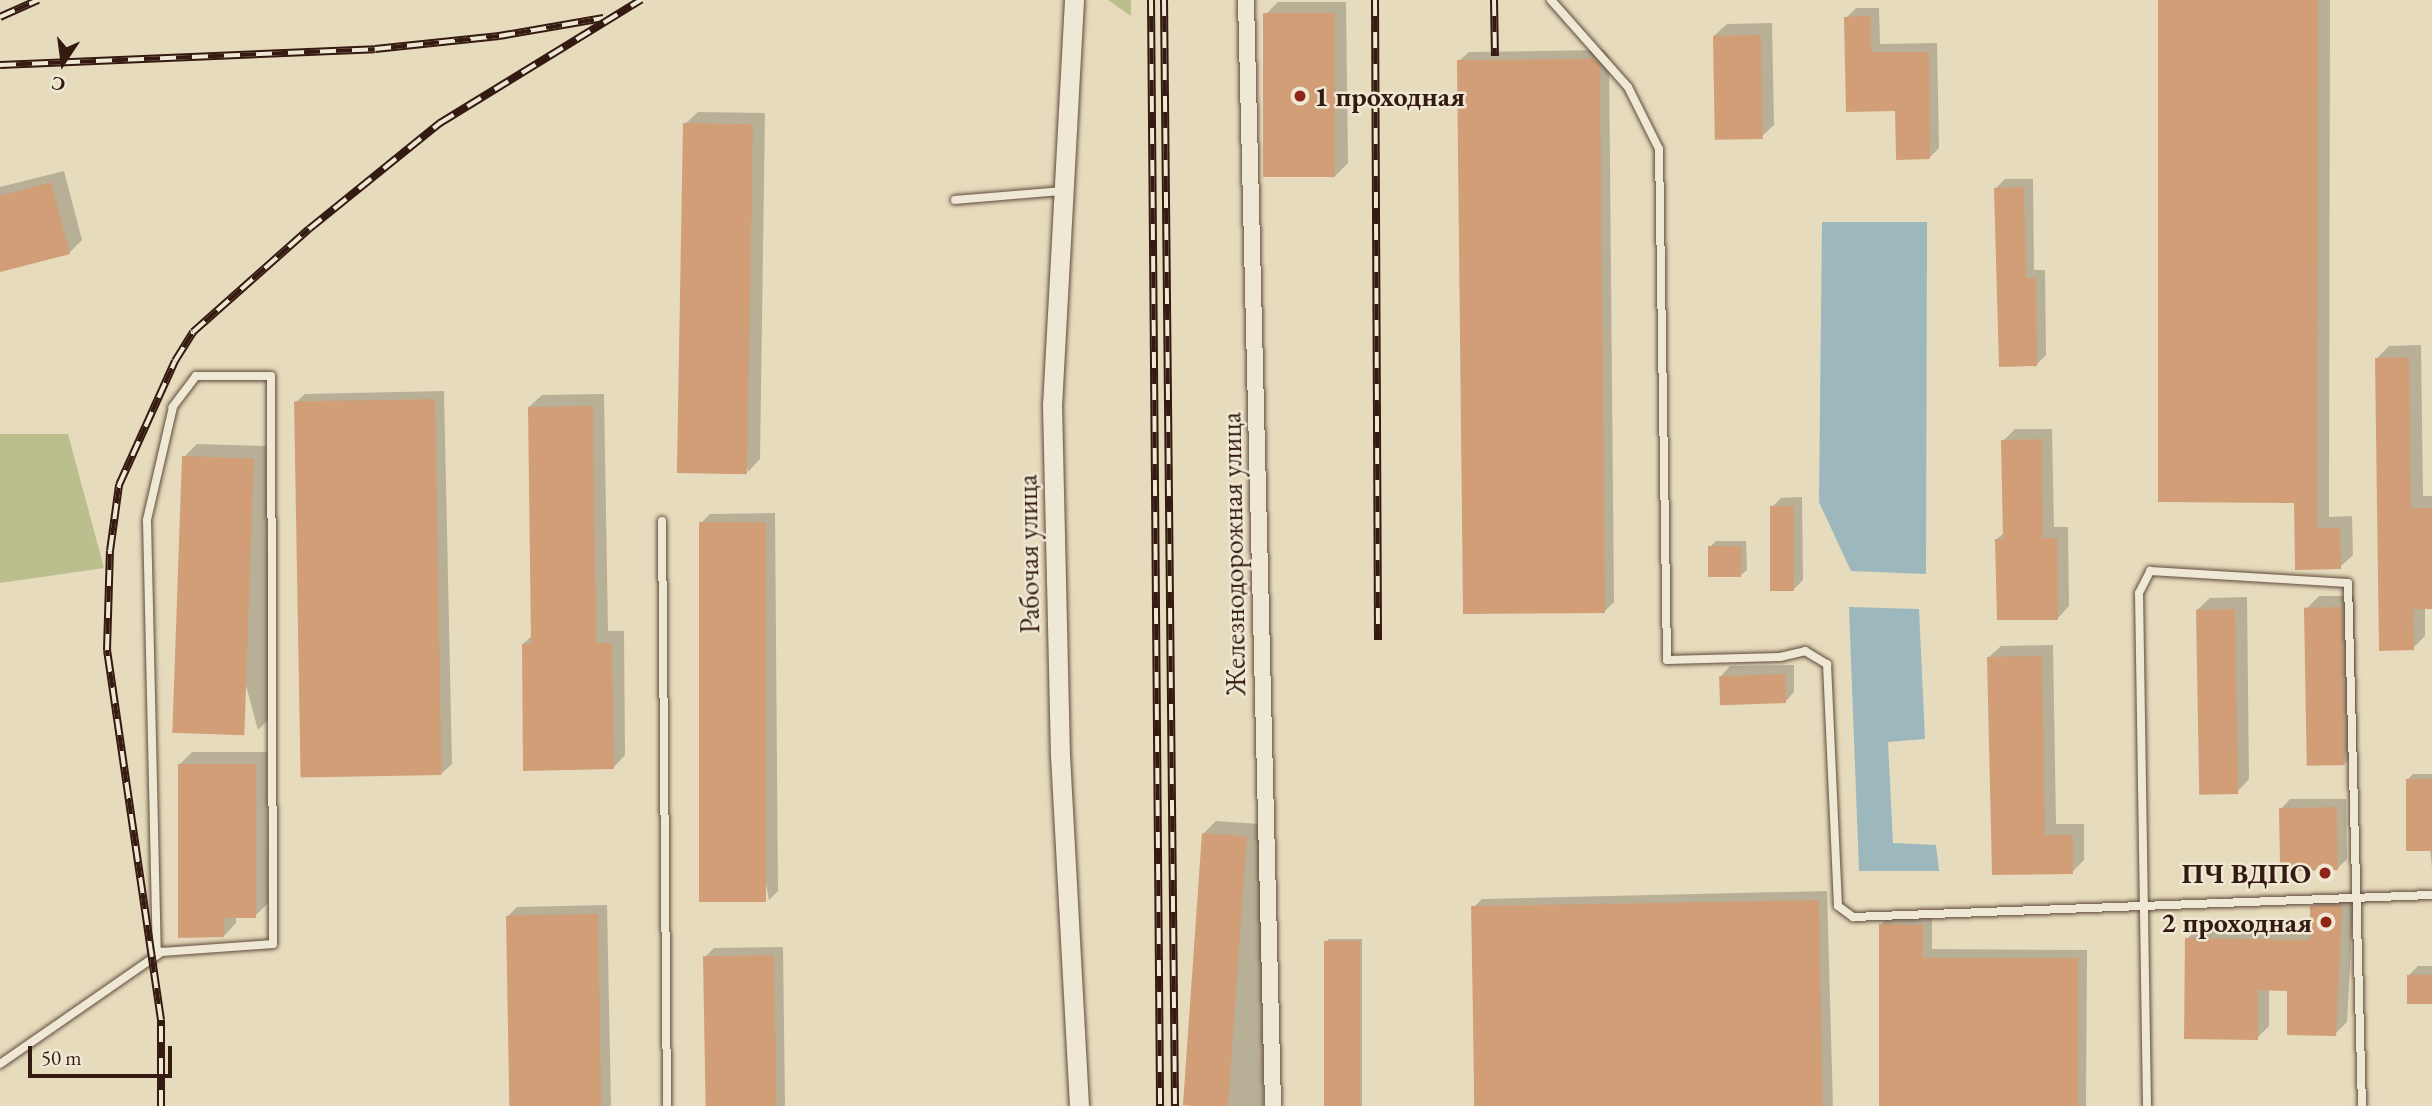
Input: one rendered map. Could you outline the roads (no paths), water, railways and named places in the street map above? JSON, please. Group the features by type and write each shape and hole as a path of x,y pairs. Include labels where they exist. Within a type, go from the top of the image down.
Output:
{"street":[{"name":"Рабочая улица","path":"1074,0 1052,404 1060,755 1079,1106"},
{"name":"Железнодорожная улица","path":"1246,0 1273,1106"}],"lane":[{"path":"1551,0 1628,87 1659,149 1667,660 1780,657 1805,651 1827,664 1838,906 1853,917 2432,895"},
{"path":"954,200 1064,191"},
{"path":"0,1064 157,955 273,944 271,376 196,376 173,407 147,520 157,955"},
{"path":"662,521 667,1106"},
{"path":"2147,1106 2139,593 2150,571 2348,583 2354,898 2362,1106"}],"water":[{"path":"1822,222 1927,222 1926,574 1851,571 1819,502"},
{"path":"1849,607 1919,609 1925,739 1888,742 1893,843 1936,845 1939,871 1859,871"}],"railway":[{"path":"0,17 38,0"},
{"path":"161,1106 161,1020 107,650 110,551 119,485 175,361 193,332 309,229 440,123 641,0"},
{"path":"1151,0 1160,1106"},
{"path":"1164,0 1175,1106"},
{"path":"1375,0 1378,640"},
{"path":"1494,0 1495,56"},
{"path":"0,65 375,49 499,36 603,18"}],"place":[{"name":"1 проходная","path":"1300,96"},
{"name":"ПЧ ВДПО","path":"2325,873"},
{"name":"2 проходная","path":"2326,922"}]}
